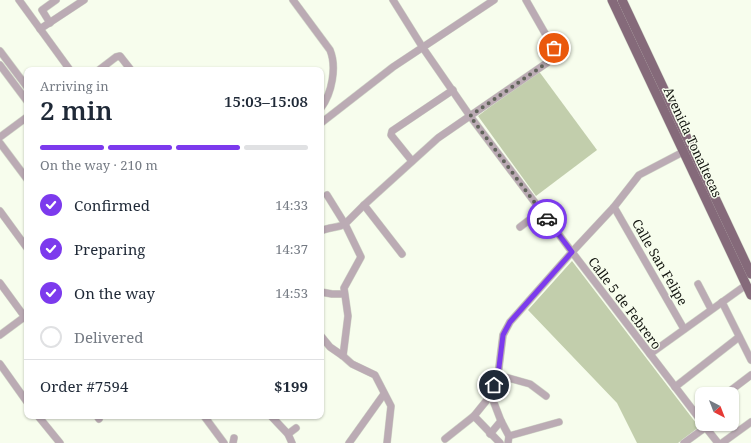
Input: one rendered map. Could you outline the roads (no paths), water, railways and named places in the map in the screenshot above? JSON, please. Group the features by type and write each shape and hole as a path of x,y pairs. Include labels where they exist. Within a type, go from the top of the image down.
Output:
{"main road":[{"name":"Avenida Tonaltecas","path":"612,0 682,152 751,295"},
{"name":"Avenida Tonaltecas","path":"622,0 751,274"}],"street":[{"path":"19,0 68,67"},
{"path":"50,23 42,10 56,0"},
{"path":"40,29 84,0"},
{"path":"293,0 330,50 332,57 330,92 324,104"},
{"name":"Calle 5 de Febrero","path":"393,0 470,116 675,387 695,409"},
{"path":"324,121 393,67 424,48 494,0"},
{"path":"324,230 345,224 438,138 554,58 554,48 526,0"},
{"path":"0,51 24,83"},
{"path":"103,67 116,57 120,56 129,67"},
{"path":"0,65 24,97"},
{"path":"412,161 391,134 392,131 453,90"},
{"path":"0,137 24,119"},
{"path":"0,143 24,175"},
{"path":"446,439 474,416 491,395 498,375 503,335 510,322 614,207 639,175 682,152"},
{"path":"327,195 345,224 361,256 344,288 348,316 343,356"},
{"path":"364,205 402,254"},
{"name":"Calle San Felipe","path":"614,207 684,329"},
{"path":"0,211 24,244"},
{"path":"520,227 541,211"},
{"path":"0,283 24,314"},
{"path":"698,284 711,309"},
{"path":"650,354 746,285"},
{"path":"324,293 344,294"},
{"path":"722,302 751,360"},
{"path":"0,335 24,318"},
{"path":"675,387 740,337"},
{"path":"324,340 330,347 354,366 375,375 379,381 392,409 387,443"},
{"path":"0,364 24,398"},
{"path":"498,375 530,384 546,396"},
{"path":"736,387 751,376"},
{"path":"349,443 384,394"},
{"path":"491,395 508,439 559,422"},
{"path":"474,416 500,443"},
{"path":"40,419 60,443"},
{"path":"206,419 224,443"},
{"path":"275,419 288,434 292,443"},
{"path":"490,434 501,421"},
{"path":"722,443 751,422"},
{"path":"288,434 296,428"},
{"path":"684,443 699,431"},
{"name":"Calle 5 de Febrero","path":"709,431 718,443"},
{"path":"695,435 696,443"}]}
